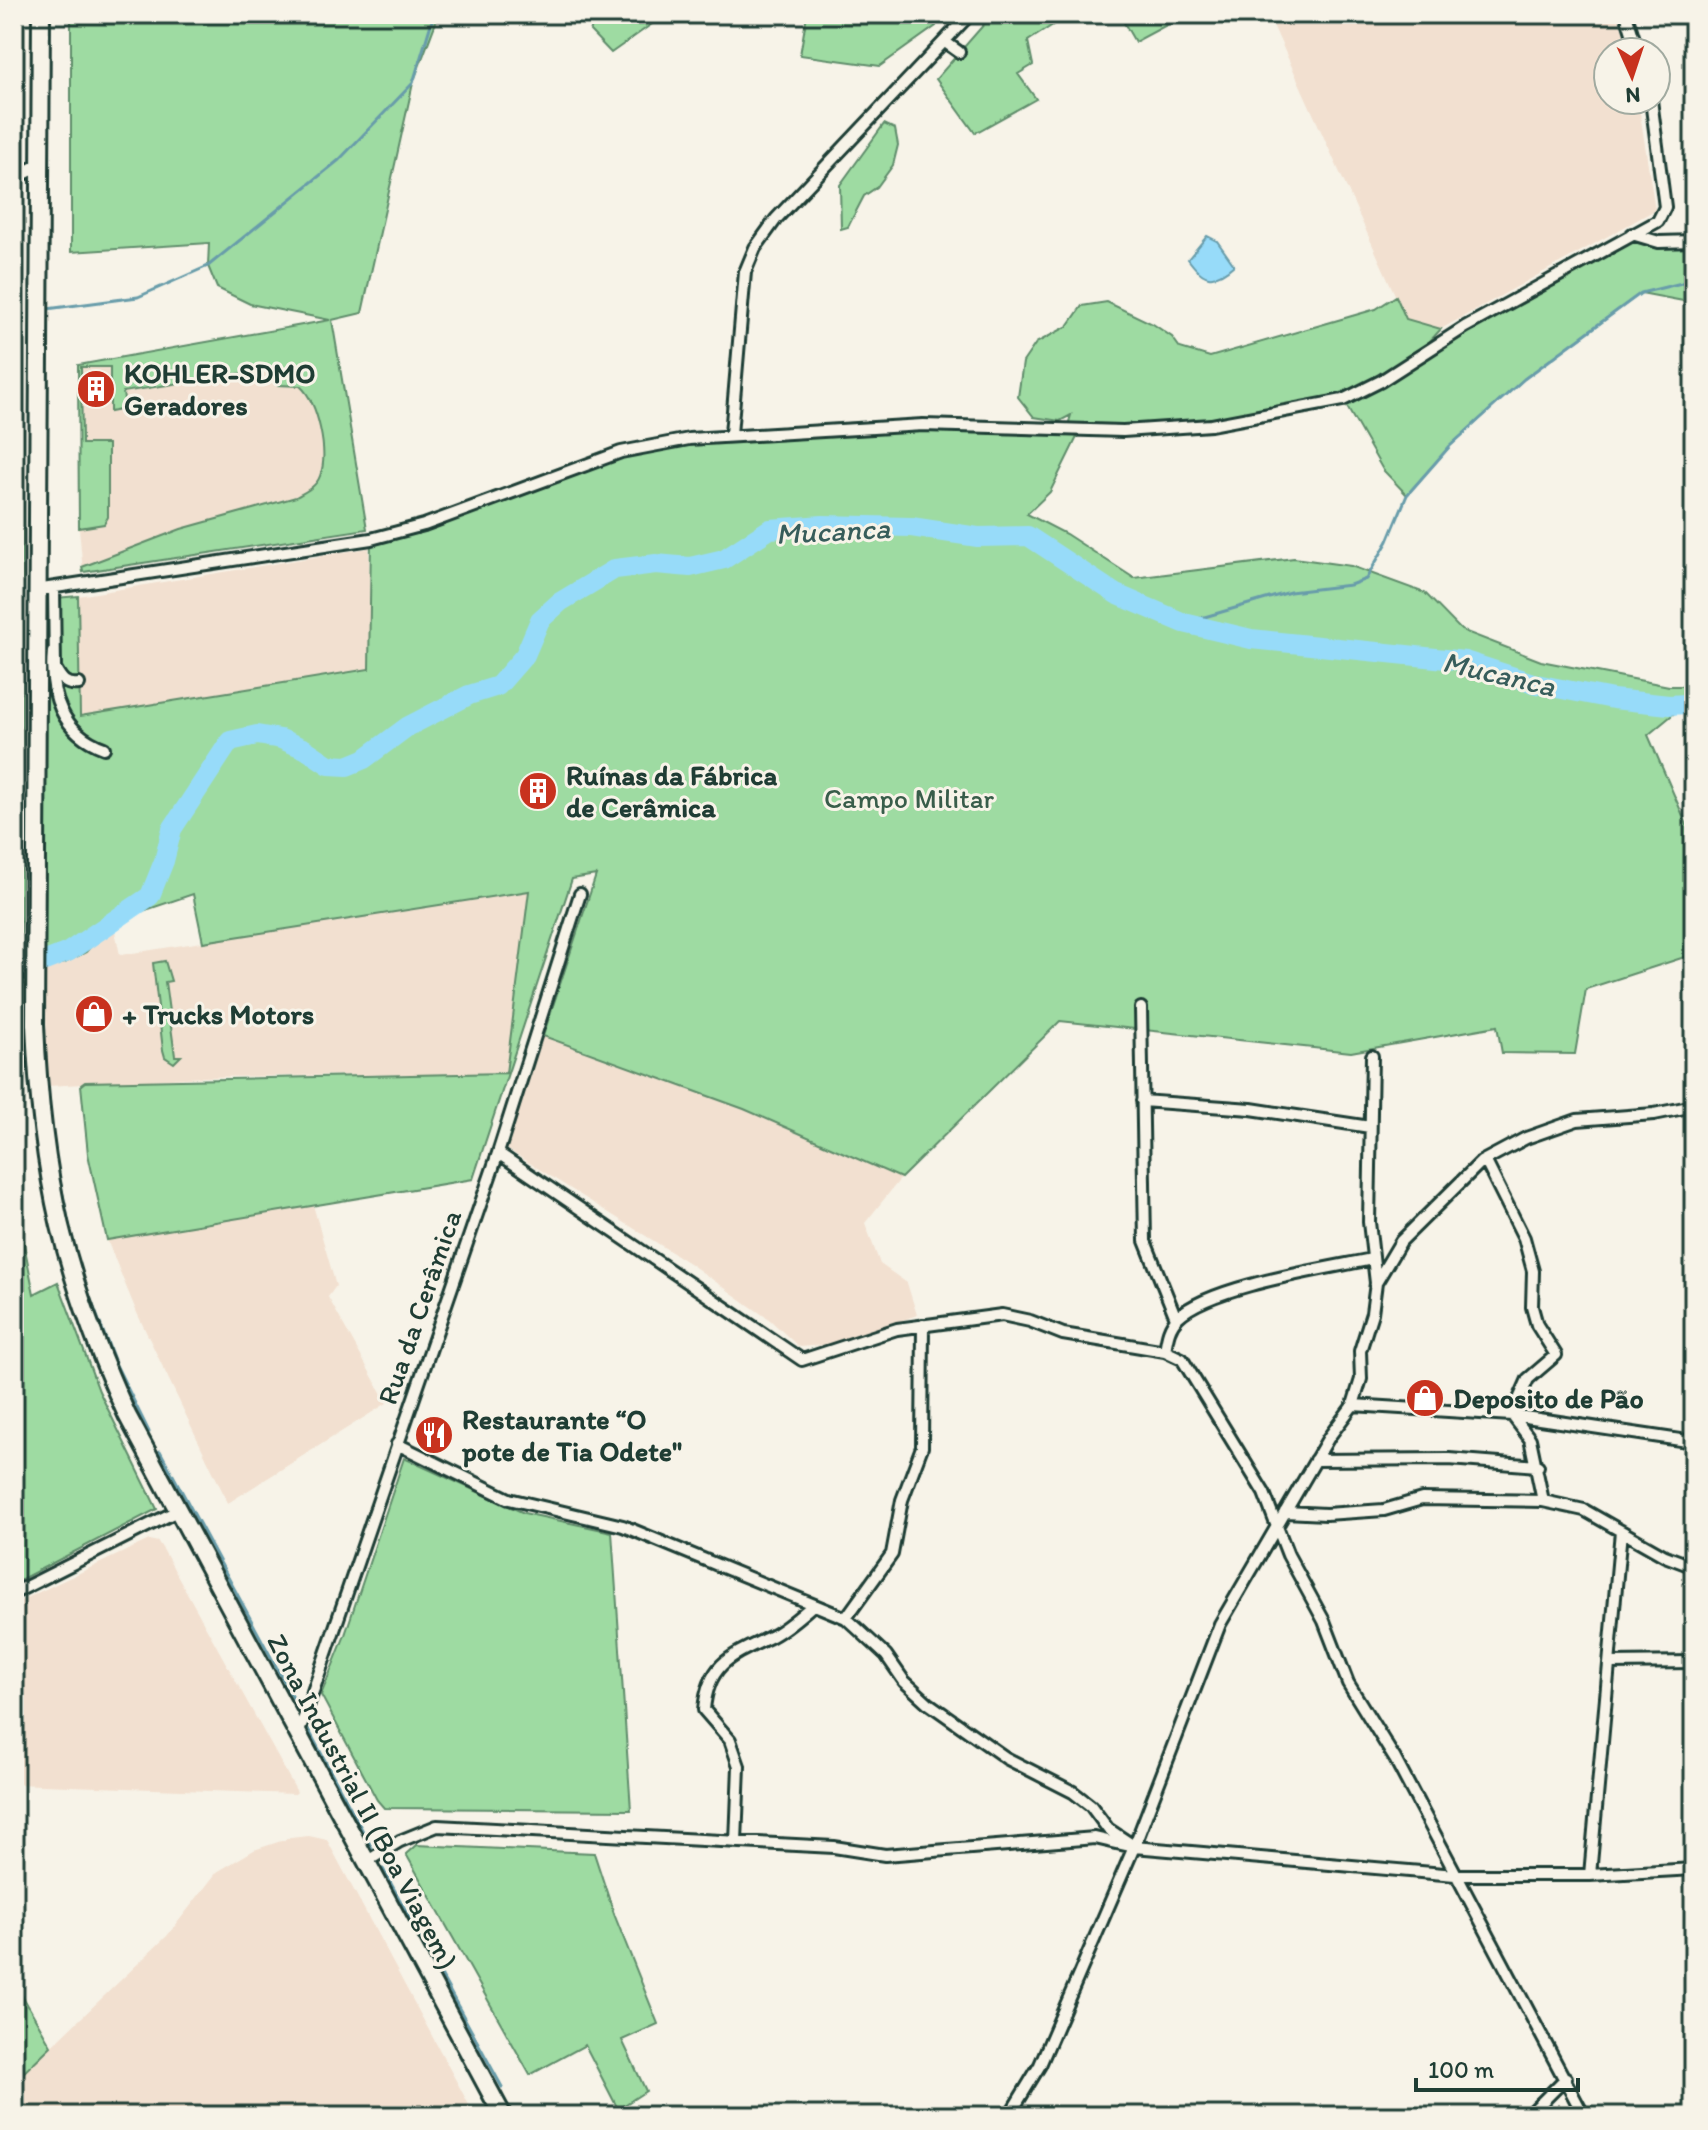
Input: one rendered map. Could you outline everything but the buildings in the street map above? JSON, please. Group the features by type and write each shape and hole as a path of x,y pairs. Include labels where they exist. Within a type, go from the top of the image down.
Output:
{"main road":[{"name":"Zona Industrial II (Boa Viagem)","path":"41,14 35,1024 40,1110 50,1191 62,1245 88,1326 127,1415 503,2116"}],"street":[{"path":"731,434 745,272 755,248 776,219 970,14"},
{"path":"1626,14 1633,36"},
{"path":"945,42 959,52"},
{"path":"36,590 371,539 424,525 621,452 731,434 923,425 1123,431 1211,425 1343,400 1658,221 1665,207 1653,116"},
{"path":"14,178 38,166"},
{"path":"1632,234 1659,242 1694,241"},
{"path":"54,588 52,682 61,712 79,735 104,748"},
{"path":"53,652 61,680 71,685 79,684"},
{"name":"Rua da Cerâmica","path":"298,1735 498,1153 580,894"},
{"path":"1141,1008 1145,1241 1176,1318"},
{"path":"1009,2116 1040,2065 1134,1847 1220,1624 1315,1460 1353,1405 1361,1379 1360,1351 1372,1313 1376,1283 1372,1259 1372,1056"},
{"path":"1142,1101 1251,1109 1370,1127"},
{"path":"1376,1283 1401,1241 1485,1160 1526,1138 1577,1120 1654,1114 1694,1106"},
{"path":"498,1153 791,1356 802,1360 897,1329 1002,1315 1030,1321 1063,1334 1165,1351 1182,1359 1196,1377 1264,1493 1276,1526 1324,1621 1348,1683 1395,1759 1584,2116"},
{"path":"1485,1160 1524,1238 1533,1271 1532,1307 1537,1325 1556,1355 1528,1379 1512,1415"},
{"path":"1165,1351 1167,1334 1176,1318 1193,1306 1240,1289 1372,1259"},
{"path":"846,1618 892,1554 902,1500 922,1447 923,1325"},
{"path":"1353,1405 1512,1415 1694,1442"},
{"path":"1512,1415 1530,1439 1543,1501"},
{"path":"397,1444 509,1499 623,1526 846,1618 878,1646 904,1681 928,1703 1006,1758 1073,1792 1091,1806 1108,1829 1134,1847"},
{"path":"1315,1460 1449,1459 1538,1466"},
{"path":"1285,1512 1326,1514 1384,1510 1422,1499 1543,1501 1584,1510 1694,1567"},
{"path":"14,1593 177,1511"},
{"path":"1590,1875 1621,1531"},
{"path":"736,1842 739,1766 730,1740 704,1710 706,1690 717,1667 749,1645 773,1635 813,1605"},
{"path":"1611,1663 1694,1662"},
{"path":"366,1862 400,1841 437,1826 834,1847 885,1855 1095,1838 1134,1847 1455,1875 1590,1875 1694,1869"},
{"path":"1528,2116 1566,2078"}],"shaded area":[{"path":"1268,14 1617,14 1625,36 1592,36 1592,116 1640,116 1655,210 1441,329 1406,319"},
{"path":"332,320 367,529 83,572 79,528 78,365"},
{"path":"369,548 370,669 79,716 78,596"},
{"path":"529,890 507,1073 204,1077 48,1086 45,968 86,952 113,921 120,955"},
{"path":"543,1036 744,1109 901,1178 865,1223 880,1264 907,1283 917,1315 835,1344 799,1347 770,1320 689,1263 507,1149"},
{"path":"313,1205 336,1286 328,1297 387,1403 228,1503 137,1313 107,1240"},
{"path":"149,1540 158,1542 164,1551 297,1792 295,1794 14,1784 14,1604"},
{"path":"309,1836 327,1840 475,2116 14,2116 14,2082 167,1936 217,1872 254,1850 290,1838"}],"green space":[{"path":"71,14 439,14 413,83 362,313 332,320 367,529 83,572 82,567 181,529 296,497 318,480 323,454 320,428 312,404 300,386 278,385 275,368 123,392 125,409 110,412 110,367 81,367 82,444 108,444 108,517 104,524 79,528 78,365 330,320 250,304 217,288 208,266 209,243 71,252"},
{"path":"598,14 666,14 611,53 590,31"},
{"path":"807,14 933,14 936,26 880,66 800,55"},
{"path":"993,14 1070,14 1028,41 1033,65 1018,74 1036,99 975,133 936,79"},
{"path":"1119,14 1187,14 1135,42"},
{"path":"884,124 895,129 898,145 893,165 877,187 864,196 848,227 841,229 840,185"},
{"name":"Campo Militar","path":"1632,234 1659,242 1694,241 1694,303 1641,293 1524,379 1450,446 1407,495 1383,470 1343,400 1211,425 1081,429 1050,492 1027,514 1066,534 1134,578 1294,558 1351,566 1425,593 1461,630 1541,661 1669,686 1694,686 1694,697 1648,735 1694,841 1694,954 1586,989 1575,1054 1502,1053 1497,1026 1351,1052 1060,1021 901,1178 744,1109 543,1036 596,875 572,879 473,1179 107,1240 88,1154 81,1085 85,1082 506,1073 529,891 203,942 193,894 113,921 86,952 65,963 45,968 44,599 78,596 80,716 369,669 371,539 621,452 689,439 852,427 1067,429 1071,415 1060,421 1034,417 1018,397 1023,362 1036,343 1068,326 1082,306 1107,302 1153,324 1172,337 1180,348 1210,357 1376,309 1396,296 1406,319 1441,329 1419,353"},
{"path":"23,256 21,948 14,967 14,257"},
{"path":"165,961 171,981 165,982 175,1056 181,1056 174,1063 165,1057 163,1050 153,963"},
{"path":"23,1239 34,1294 58,1282 99,1391 157,1509 14,1583 14,1302 21,1299 14,1279 14,1240"},
{"path":"404,1458 524,1513 612,1532 631,1810 384,1808 377,1800 321,1695 345,1635"},
{"path":"416,1845 594,1853 614,1914 658,2024 622,2040 646,2091 618,2109 585,2045 530,2075 406,1854"},
{"path":"14,1981 51,2046 14,2082"}],"water":[{"path":"1207,236 1217,241 1234,265 1214,277 1204,275 1188,259"}],"waterway":[{"path":"47,309 138,297 208,266 339,160 413,83 434,14"},
{"path":"1184,623 1290,592 1350,585 1366,579 1388,541 1407,495 1450,446 1524,379 1641,293 1694,280"},
{"path":"14,316 23,311"},
{"name":"Mucanca","path":"45,961 68,952 150,896 172,829 230,741 257,735 281,739 305,749 329,765 347,766 364,759 407,727 469,695 498,686 525,655 540,620 560,602 615,569 656,564 690,567 724,559 770,529 823,525 911,527 978,537 1028,536 1116,594 1184,623 1251,639 1465,661 1536,684 1613,699 1669,705 1686,704 1694,697"},
{"path":"50,1111 54,1152 74,1248"},
{"path":"89,1295 116,1365 149,1432"},
{"path":"160,1451 293,1698"},
{"path":"307,1727 374,1852"},
{"path":"383,1869 502,2087"}],"place":[{"name":"KOHLER-SDMO Geradores","path":"96,389"},
{"name":"Ruínas da Fábrica de Cerâmica","path":"538,791"},
{"name":"+ Trucks Motors","path":"94,1014"},
{"name":"Deposito de Pão","path":"1425,1398"},
{"name":"Restaurante “O pote de Tia Odete\"","path":"434,1435"}]}
